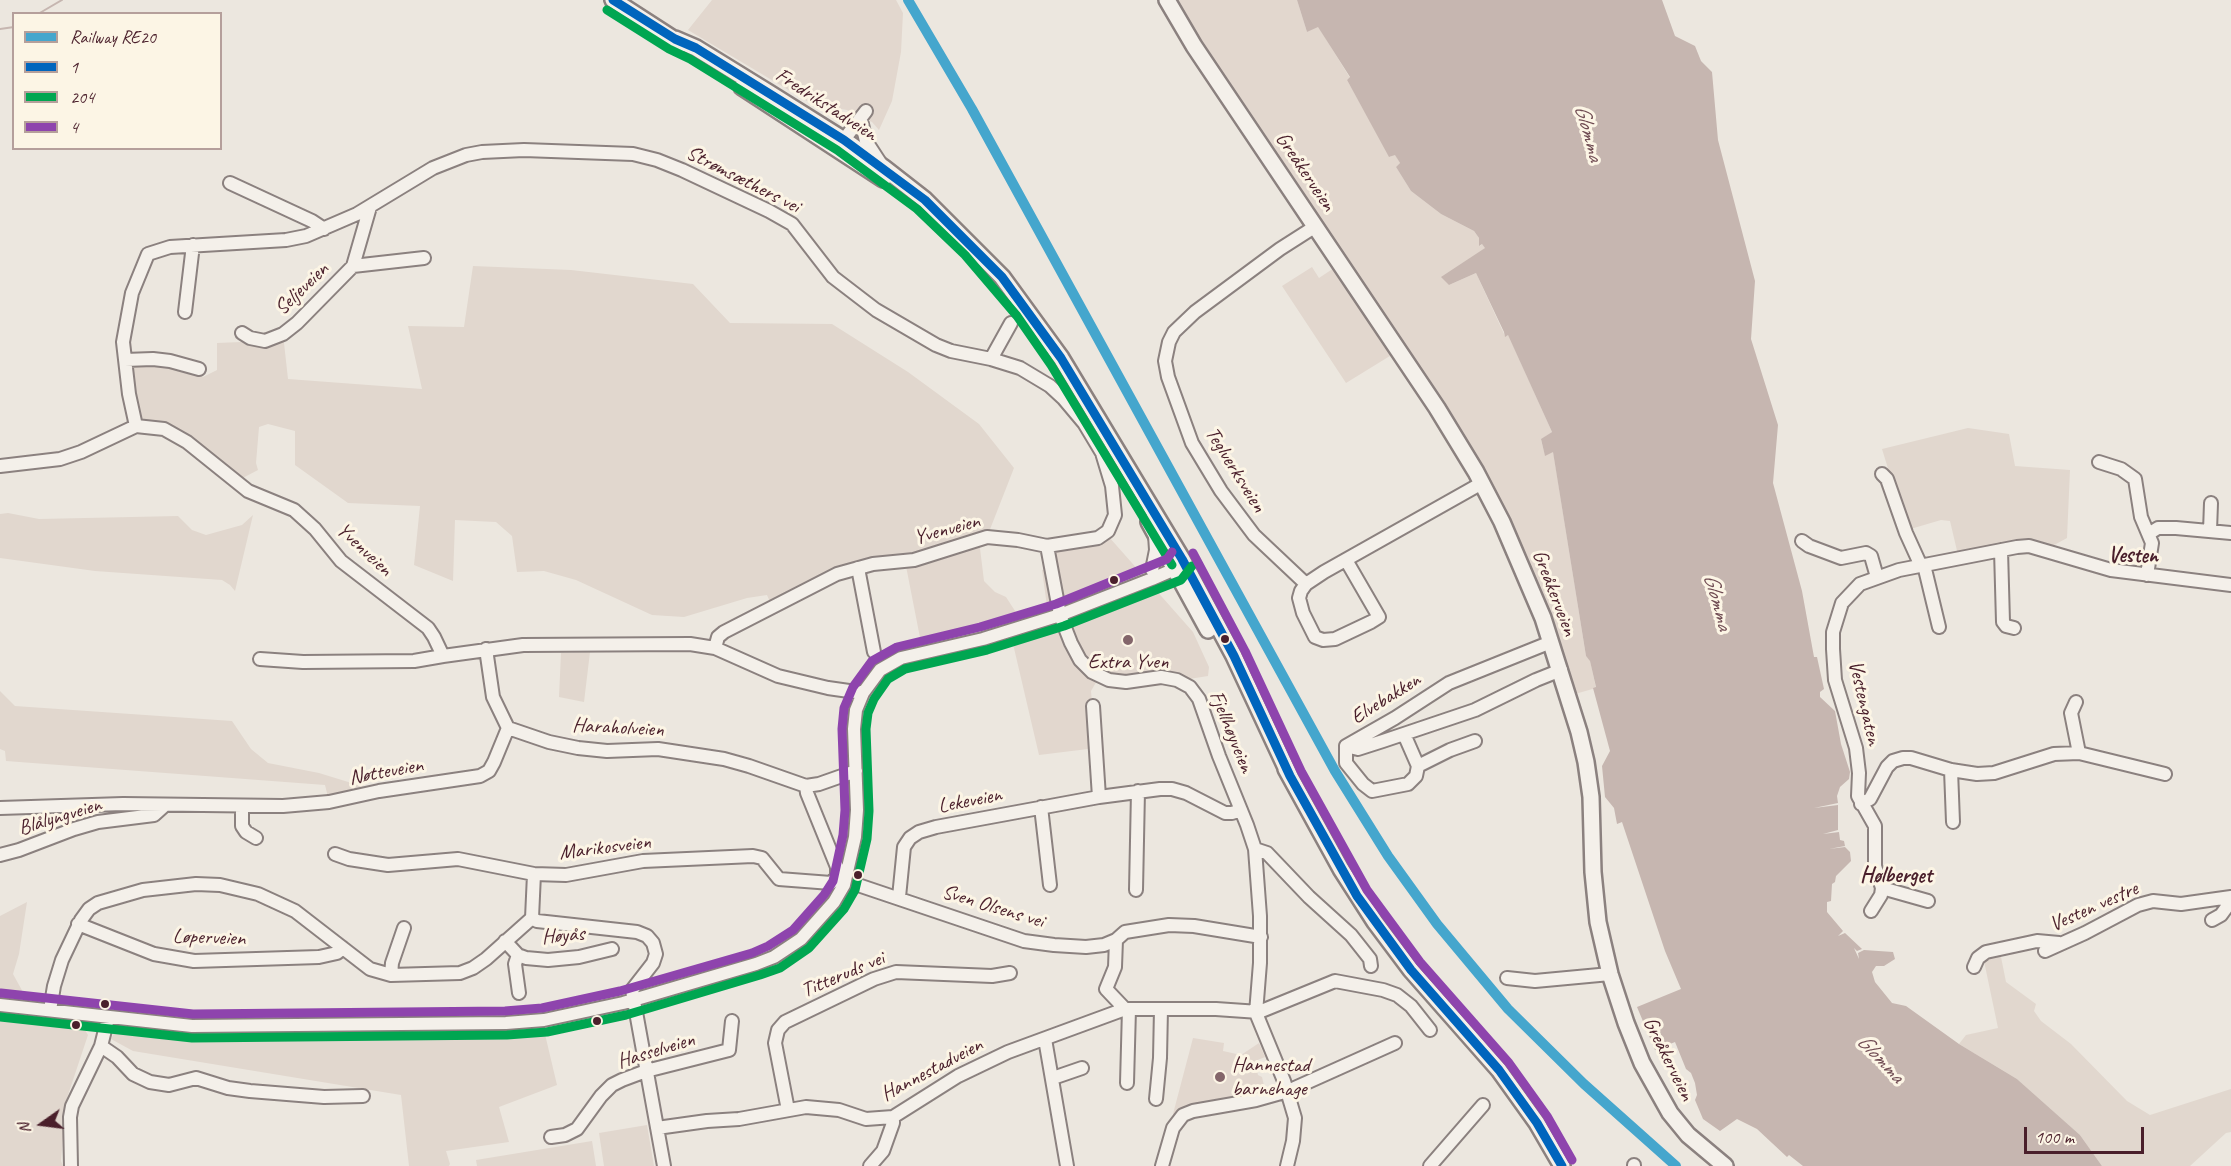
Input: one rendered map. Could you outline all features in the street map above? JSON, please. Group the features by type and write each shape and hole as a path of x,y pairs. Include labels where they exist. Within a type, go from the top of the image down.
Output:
{"main road":[{"name":"Fredrikstadveien","path":"613,0 675,39 696,48 840,144 945,221"},
{"name":"Greåkerveien","path":"1167,0 1189,38 1437,408 1482,483 1527,576 1561,670 1579,732 1591,797 1595,899 1610,974 1634,1045 1661,1098 1688,1135 1725,1166"},
{"name":"Fredrikstadveien","path":"840,144 884,168 925,200 974,247 1027,309 1061,358 1090,406 1154,531 1234,656 1290,776 1341,869 1375,922 1411,970 1499,1070 1537,1123 1562,1166"},
{"name":"Fredrikstadveien","path":"1090,406 1104,425 1176,563"}],"street":[{"path":"840,144 863,116 866,141 884,168"},
{"name":"Strømsæthers vei","path":"136,426 129,393 123,342 125,323 143,262 153,251 193,245 286,240 324,229 370,207 433,168 453,159 482,152 524,150 633,154 646,156 682,170 750,201 792,224 833,277 876,310 951,351 991,359 1020,368 1038,378 1063,398 1084,423 1102,453 1115,502 1115,515 1108,531 1098,538 1047,546"},
{"path":"230,183 312,221 324,229"},
{"path":"370,207 353,266 424,258"},
{"name":"Teglverksveien","path":"1306,584 1254,536 1214,481 1189,436 1165,362 1169,342 1174,332 1195,312 1280,249 1316,226"},
{"path":"185,312 193,245"},
{"name":"Seljeveien","path":"242,333 250,338 265,341 284,334 353,266"},
{"path":"991,359 1011,324"},
{"path":"125,360 153,359 199,369"},
{"path":"0,466 60,459 81,452 136,426"},
{"name":"Yvenveien","path":"136,426 164,429 177,435 248,491 294,510 315,529 341,561 428,628 443,656"},
{"path":"2099,462 2121,469 2135,480 2141,517 2150,533 2152,543 2147,575"},
{"path":"1882,474 1887,479 1902,524 1922,565 1939,627"},
{"path":"1346,560 1379,617 1347,635 1323,640 1315,637 1303,614 1299,598 1306,584 1346,560 1482,483"},
{"path":"2210,531 2211,503"},
{"path":"2150,533 2158,528 2231,533"},
{"path":"1152,570 1156,550 1154,531"},
{"name":"Yvenveien","path":"715,648 718,637 724,632 837,574 858,568 914,560 987,537 1047,546"},
{"path":"1802,541 1841,558 1866,553 1871,556 1877,576"},
{"path":"1047,546 1060,615"},
{"name":"Vestengaten","path":"1882,888 1875,866 1875,826 1862,804 1857,787 1859,773 1856,748 1835,680 1833,632 1842,603 1860,584 1877,576 1922,565 2029,546 2090,565 2147,575 2231,585"},
{"path":"2001,550 2003,622 2005,626 2014,628"},
{"path":"1128,587 1152,570 1176,563"},
{"path":"0,1005 192,1026 506,1023 544,1020 635,999 756,964 774,957 801,939 818,922 839,893 849,867 855,837 857,810 855,720 863,693 880,670 901,658 983,639 1060,615 1128,587 1176,563"},
{"path":"858,568 874,652"},
{"name":"Fjellhøyveien","path":"1060,615 1076,653 1086,667 1100,676 1126,682 1168,678 1190,687 1199,699 1255,849 1261,937 1256,1013 1295,1112 1296,1125 1287,1166"},
{"name":"Elvebakken","path":"1404,734 1418,766 1416,776 1408,784 1372,792 1346,762 1346,746 1449,683 1551,642"},
{"path":"260,659 303,662 414,661 523,645 679,644 715,648 778,676 828,688 863,693"},
{"path":"486,649 493,697 508,728"},
{"path":"1346,746 1358,748 1475,710 1561,670"},
{"path":"2076,702 2072,713 2079,753"},
{"path":"1093,706 1100,796"},
{"name":"Haraholveien","path":"508,728 549,742 578,748 608,751 658,748 724,759 806,786"},
{"name":"Nøtteveien","path":"0,808 123,804 283,806 329,802 379,791 480,776 489,771 508,728"},
{"path":"1418,766 1475,741"},
{"name":"Vestengaten","path":"1862,804 1870,800 1882,775 1893,761 1911,758 1964,773 1994,773 2054,754 2079,753 2165,774"},
{"path":"1950,770 1953,822"},
{"path":"806,786 819,784 856,771"},
{"name":"Marikosveien","path":"335,854 349,859 388,865 458,859 534,874 575,874 643,861 753,856 762,858 778,879 826,885 835,881 837,867 806,786"},
{"name":"Lekeveien","path":"899,897 904,847 910,838 919,832 936,827 1100,796 1172,789 1225,813 1241,810"},
{"path":"1136,890 1138,791"},
{"name":"Blålyngveien","path":"0,855 98,822 154,815 164,806"},
{"path":"242,806 242,826 246,832 256,838"},
{"path":"1041,807 1050,885"},
{"path":"1255,849 1268,853 1309,897 1351,935 1370,959 1371,966"},
{"path":"50,1010 56,977 78,924 89,909 98,903 120,896 170,886 220,885 274,900 295,911 370,969 391,975 460,973 486,959 532,918 534,874"},
{"name":"Sven Olsens vei","path":"861,886 1024,940 1086,946 1104,945 1116,940 1125,932 1169,925 1194,926 1261,937"},
{"path":"1871,911 1881,895 1882,888 1928,901"},
{"path":"2212,920 2221,915 2229,904 2229,897"},
{"name":"Vesten vestre","path":"2045,951 2145,903 2153,901 2181,904 2229,897"},
{"path":"532,918 537,921 637,933 647,936 653,943 656,954 653,963 632,990 664,1166"},
{"name":"Løperveien","path":"78,924 154,954 194,961 319,957 337,953 343,948"},
{"path":"391,975 392,963 404,928"},
{"path":"1116,940 1115,967 1106,989 1127,1009 1127,1083"},
{"path":"1974,967 1978,958 1986,952 2037,941 2060,943"},
{"name":"Høyås","path":"505,942 518,955 548,960 579,957 612,949"},
{"name":"Høyås","path":"518,955 515,964 519,993"},
{"name":"Titteruds vei","path":"788,1110 775,1043 778,1030 785,1022 874,979 896,972 992,976 1010,973"},
{"path":"1507,978 1546,981 1610,974"},
{"name":"Hannestadveien","path":"657,1128 739,1119 788,1110 820,1108 839,1110 866,1119 893,1116 958,1076 1008,1052 1127,1009 1216,1009 1256,1013 1335,981 1383,990 1396,995 1411,1006 1430,1030"},
{"path":"1155,1099 1160,1058 1161,1009"},
{"path":"71,1166 70,1117 72,1106 101,1046 108,1018"},
{"name":"Hasselveien","path":"551,1137 566,1135 577,1129 612,1085 646,1071 729,1050 732,1021"},
{"path":"1045,1039 1067,1166"},
{"path":"1162,1166 1173,1128 1183,1115 1288,1091 1395,1043"},
{"path":"101,1046 117,1056 133,1074 150,1082 169,1085 196,1078 228,1088 250,1091 324,1097 363,1096"},
{"path":"1053,1078 1082,1068"},
{"path":"1430,1166 1483,1105"},
{"path":"870,1166 883,1150 893,1123 893,1116"}],"shaded area":[{"path":"712,0 896,0 903,13 901,52 892,101 879,130 872,122 847,110 812,104 688,30"},
{"path":"1168,0 1297,0 1307,32 1318,26 1350,78 1347,80 1390,157 1395,154 1400,163 1396,167 1411,191 1441,214 1474,231 1479,238 1480,246 1482,244 1486,248 1467,261 1449,285 1476,273 1505,336 1508,334 1552,432 1541,440 1545,455 1553,451 1586,656 1590,660 1596,688 1568,696 1502,522 1398,351 1346,383 1282,286 1312,267 1319,278 1340,264"},
{"path":"473,266 571,270 693,284 730,323 832,324 908,372 979,424 1014,468 987,537 873,564 773,609 767,595 747,598 684,617 652,615 576,580 544,571 517,572 512,536 496,522 455,520 453,581 414,565 420,506 348,503 295,465 295,431 268,424 259,427 256,463 258,470 237,481 187,442 136,426 125,360 163,363 203,377 217,370 217,343 265,341 283,334 288,379 422,389 408,326 464,327"},
{"path":"1968,428 2009,434 2015,466 2070,470 2067,538 2045,550 1958,555 1950,521 1941,520 1907,530 1882,449"},
{"path":"8,513 39,519 178,516 192,530 206,535 242,525 253,515 235,591 222,580 95,571 0,558 0,514"},
{"path":"1109,537 1193,632 1209,667 1208,676 1189,679 1162,671 1124,676 1102,672 1091,691 1096,748 1039,755 1010,631 923,653 905,561 979,540 984,581 995,592 1006,597 1017,614 1043,611 1047,606 1042,570 1054,568 1053,556 1060,548"},
{"path":"590,652 584,702 559,697 561,653"},
{"path":"0,691 15,706 232,721 251,749 268,763 319,773 371,789 328,797 325,785 6,761 5,751 0,749"},
{"path":"27,902 19,954 13,974 24,994 0,993 0,916"},
{"path":"2000,952 2006,982 2036,1004 2034,1011 2041,1021 2071,1044 2127,1101 2150,1115 2231,1089 2231,1132 2226,1133 2190,1166 2102,1166 2080,1135 2017,1079 1959,1044 1966,1035 1998,1028 1984,961 1990,954"},
{"path":"0,1013 63,1022 85,1030 88,1035 66,1101 61,1161 63,1166 0,1166"},
{"path":"116,1029 198,1034 352,1032 412,1036 544,1030 557,1085 499,1107 509,1142 446,1151 449,1166 409,1166 401,1095 133,1051 111,1039"},
{"path":"1193,1038 1224,1043 1223,1051 1241,1055 1259,1043 1265,1057 1255,1061 1266,1094 1180,1110 1175,1115 1173,1114"},
{"path":"647,1125 654,1166 604,1166 599,1133"},
{"path":"592,1141 596,1166 477,1166 476,1160"}],"water":[{"name":"Glomma","path":"1297,0 1662,0 1675,36 1695,46 1701,61 1712,72 1718,140 1755,281 1751,339 1778,425 1773,483 1802,591 1814,657 1817,657 1824,689 1820,692 1820,697 1835,711 1841,744 1850,772 1849,779 1840,787 1837,796 1838,803 1814,808 1838,805 1838,830 1823,834 1839,832 1840,840 1844,841 1845,846 1829,849 1845,847 1850,852 1851,861 1836,876 1832,884 1831,901 1827,902 1827,912 1843,931 1838,936 1845,933 1862,949 1857,951 1854,948 1859,959 1858,953 1864,950 1893,952 1895,959 1884,966 1876,966 1872,972 1875,982 1892,1003 1906,1006 1959,1044 2017,1079 2080,1135 2102,1166 1803,1166 1789,1155 1787,1157 1757,1129 1737,1119 1720,1131 1703,1119 1695,1100 1697,1095 1695,1083 1691,1073 1686,1069 1675,1042 1655,1050 1637,1007 1681,989 1665,951 1622,822 1617,824 1614,808 1605,797 1602,766 1610,751 1593,688 1596,687 1590,661 1586,656 1553,452 1545,456 1541,439 1552,432 1508,335 1505,337 1476,273 1449,285 1441,277 1485,248 1482,244 1479,246 1479,238 1474,231 1441,214 1411,191 1396,167 1400,163 1395,155 1389,157 1347,80 1350,77 1318,27 1307,32"}],"waterway":[{"path":"41,12 62,0"},
{"path":"0,29 12,27"}],"rail line":[{"name":"RE20","path":"908,0 972,109 1335,771 1388,856 1437,924 1508,1009 1584,1084 1676,1166"}],"transit line":[{"name":"1","path":"613,0 675,39 696,48 844,140 925,200 1002,277 1061,358 1182,559 1234,656 1290,776 1357,896 1411,970 1499,1070 1537,1123 1562,1166"},
{"name":"204","path":"607,10 837,150 917,209 965,255 1017,316 1051,365 1172,565"},
{"name":"4","path":"1,993 193,1014 505,1011 542,1008 620,991 752,953 793,930 824,895 833,881 843,835 845,810 842,729 844,708 853,687 872,661 897,647 980,627 1056,604 1167,559 1172,552"},
{"name":"4","path":"1193,553 1245,651 1301,771 1367,890 1420,962 1509,1063 1547,1116 1572,1160"},
{"name":"204","path":"0,1017 192,1038 507,1035 547,1032 626,1015 780,968 809,948 844,909 855,890 867,839 869,811 866,729 868,713 874,699 888,679 905,669 987,650 1064,626 1181,580 1192,566"}],"place":[{"name":"Extra Yven","path":"1128,640"},
{"name":"Hannestad barnehage","path":"1220,1077"}],"district":[{"name":"Vesten","path":"2133,556"},
{"name":"Hølberget","path":"1896,876"}]}
